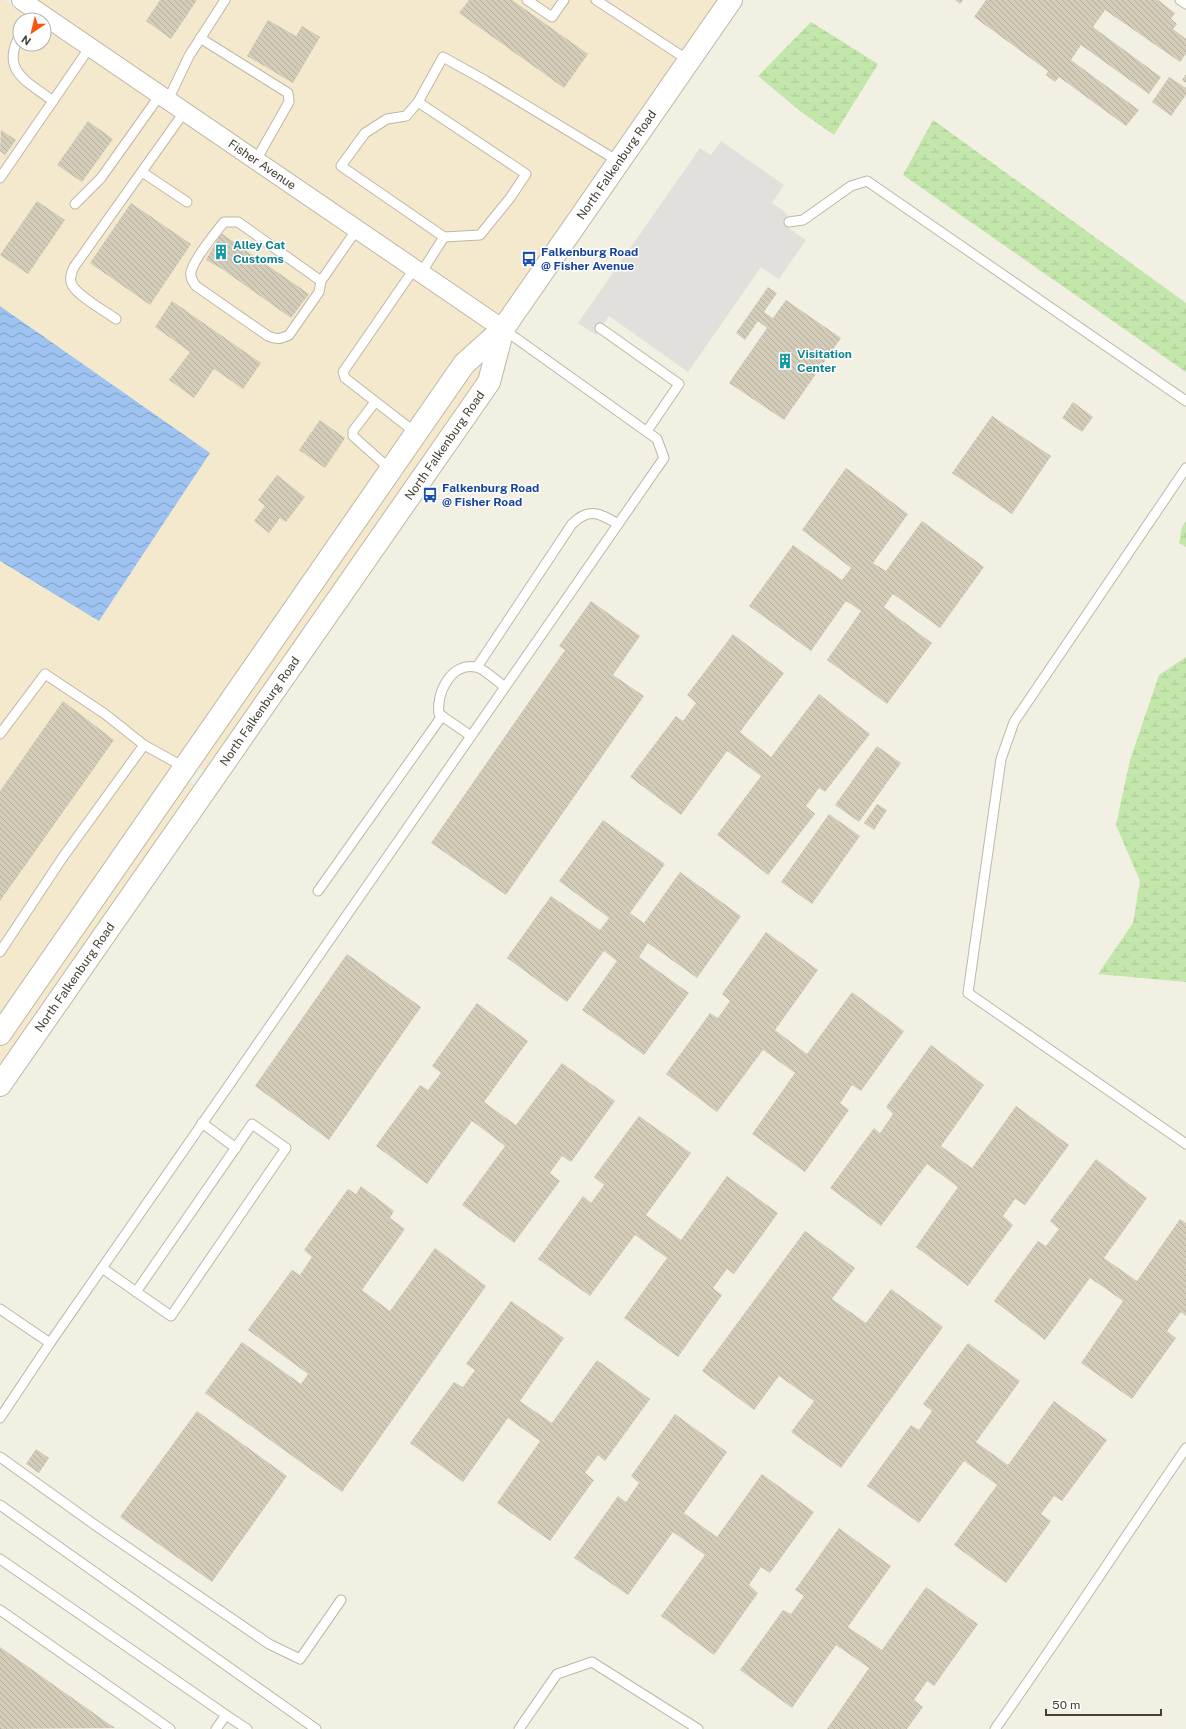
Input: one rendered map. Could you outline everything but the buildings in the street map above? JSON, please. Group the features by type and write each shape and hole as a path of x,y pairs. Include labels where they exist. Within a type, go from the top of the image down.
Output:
{"street":[{"name":"Fisher Avenue","path":"21,0 31,12"},
{"name":"North Falkenburg Road","path":"0,1034 464,364 503,329 731,0"},
{"name":"Fisher Avenue","path":"52,26 90,47 503,329"},
{"name":"North Falkenburg Road","path":"0,1085 489,382 503,329"},
{"path":"185,767 209,784"}],"lane":[{"path":"74,204 101,178 164,97 225,0"},
{"path":"527,0 552,17 564,0"},
{"path":"596,0 688,60"},
{"path":"1180,0 1186,4"},
{"path":"200,38 288,93 289,102 256,160"},
{"path":"0,178 90,47"},
{"path":"12,51 10,60 15,72 54,101"},
{"path":"418,102 526,174 510,198 480,235 444,237 341,166 365,133 387,119 406,116 418,102 443,57 486,81 618,162"},
{"path":"116,319 79,293 72,285 70,276 74,267 185,112"},
{"path":"142,172 187,202"},
{"path":"789,222 803,220 851,186 867,181 1186,401"},
{"path":"321,281 238,222 230,221 224,222 219,228 193,265 190,273 191,280 196,286 275,340 289,335 319,292 321,281 357,229"},
{"path":"416,433 345,378 343,372 444,237"},
{"path":"600,328 679,384 646,431"},
{"path":"0,1418 202,1123 664,458 657,439 503,329"},
{"path":"375,402 353,431 353,436 391,470"},
{"path":"1186,468 1014,722 1001,759 968,993 1186,1144"},
{"path":"477,667 572,524 579,516 589,513 600,514 618,524"},
{"path":"470,736 439,714 438,706 440,693 446,682 456,671 466,667 477,667 505,687"},
{"path":"0,734 45,674 105,714 144,745 185,767"},
{"path":"318,891 442,716"},
{"path":"0,952 63,857 144,745"},
{"path":"202,1123 236,1148"},
{"path":"102,1268 136,1292 171,1316 286,1148 252,1124 136,1292"},
{"path":"0,1309 50,1343"},
{"path":"994,1729 1044,1660 1114,1553 1186,1448"},
{"path":"0,1457 95,1525 269,1644 300,1659 340,1600"},
{"path":"0,1505 316,1729"},
{"path":"0,1559 247,1729"},
{"path":"0,1610 170,1729"},
{"path":"519,1729 557,1674 592,1662 698,1729"},
{"path":"216,1729 226,1715"}],"shaded area":[{"path":"0,0 5,0 22,12 12,12 12,52 52,52 52,32 490,331 0,1020 0,561 100,620 210,453 0,306"},
{"path":"37,0 721,0 502,318"},
{"path":"721,141 784,185 772,203 785,212 790,219 788,228 806,240 779,279 761,267 688,372 609,316 596,335 578,323 700,148 711,155"},
{"path":"488,353 481,379 207,773 196,765 470,369"},
{"path":"186,779 197,787 0,1071 0,1048"}],"green space":[{"path":"811,22 878,64 834,135 800,111 758,76"},
{"path":"933,120 1186,303 1186,372 903,175"},
{"path":"1186,521 1186,547 1179,543 1182,527"},
{"path":"1186,657 1186,982 1098,974 1133,923 1140,881 1116,825 1130,760 1159,675"}],"water":[{"path":"0,306 210,453 99,621 0,561"}],"place":[{"name":"Alley Cat Customs","path":"221,252"},
{"name":"Falkenburg Road @ Fisher Avenue","path":"529,259"},
{"name":"Visitation Center","path":"785,361"},
{"name":"Falkenburg Road @ Fisher Road","path":"430,495"}]}
